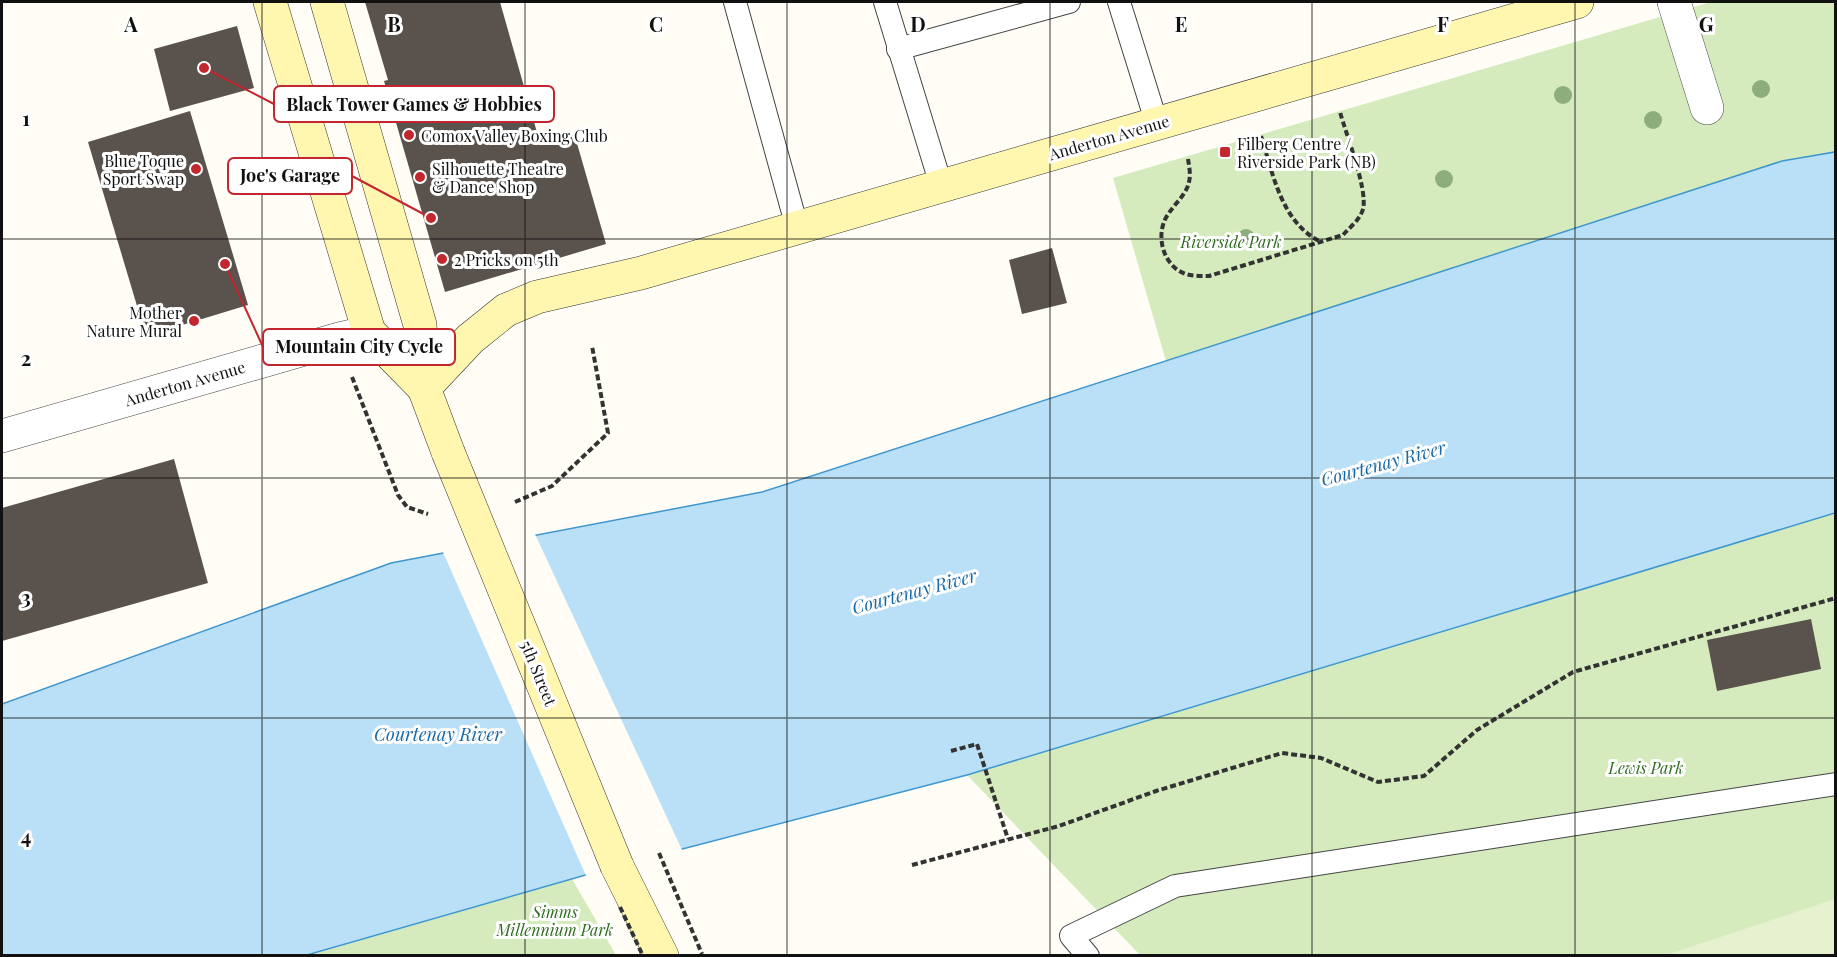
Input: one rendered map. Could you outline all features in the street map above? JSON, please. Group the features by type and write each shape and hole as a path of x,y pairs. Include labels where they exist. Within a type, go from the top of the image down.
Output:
{"main road":[{"name":"5th Street","path":"270,2 369,332 424,388"},
{"name":"5th Street","path":"327,2 420,326 424,388 617,866 662,956"},
{"name":"Anderton Avenue","path":"424,388 470,339 506,310 537,297 641,273 1577,2"}],"street":[{"path":"1674,2 1707,108"},
{"name":"Anderton Avenue","path":"2,436 369,332"}],"lane":[{"path":"735,2 797,227"},
{"path":"885,2 941,185"},
{"path":"898,49 1069,2"},
{"path":"1119,2 1167,120"},
{"path":"1088,956 1071,936 1175,886 1836,784"}],"path":[{"path":"1167,120 1190,169 1189,184 1164,222 1161,237 1163,250 1178,271 1189,275 1209,276 1343,235 1357,220 1363,208 1364,194 1330,73"},
{"path":"1248,98 1285,207 1305,234 1319,242"},
{"path":"912,866 1059,826 1156,791 1282,753 1321,758 1378,782 1424,776 1477,730 1573,672 1836,598"},
{"path":"951,751 977,744 1008,839"}],"green space":[{"name":"Riverside Park","path":"1711,2 1835,2 1835,152 1782,161 1166,361 1113,178"},
{"name":"Lewis Park","path":"1835,513 1835,955 1140,955 967,775"},
{"name":"Simms Millennium Park","path":"572,879 616,955 307,956"},
{"path":"1835,899 1835,955 1666,955"}],"water":[{"name":"Courtenay River","path":"1835,152 1835,513 967,775 617,866 307,955 2,956 2,704 391,563 762,492 1782,161"}],"pier":[{"path":"534,532 683,852 587,878 442,550"}],"building":[{"path":"365,2 500,2 540,143 574,133 606,244 445,292 384,81 388,80"},
{"path":"237,26 254,88 170,111 154,49"},
{"path":"190,111 248,305 146,336 88,142"},
{"path":"1052,248 1067,303 1022,314 1009,260"},
{"path":"174,459 208,583 2,641 2,508"},
{"path":"1811,619 1821,669 1717,691 1707,640"}],"place":[{"name":"Black Tower Games & Hobbies","path":"204,68"},
{"name":"Comox Valley Boxing Club","path":"409,135"},
{"name":"Filberg Centre / Riverside Park (NB)","path":"1225,152"},
{"name":"Blue Toque Sport Swap","path":"196,169"},
{"name":"Silhouette Theatre & Dance Shop","path":"420,177"},
{"name":"Joe's Garage","path":"431,218"},
{"name":"2 Pricks on 5th","path":"442,259"},
{"name":"Mountain City Cycle","path":"225,264"},
{"name":"Mother Nature Mural","path":"194,321"}]}
